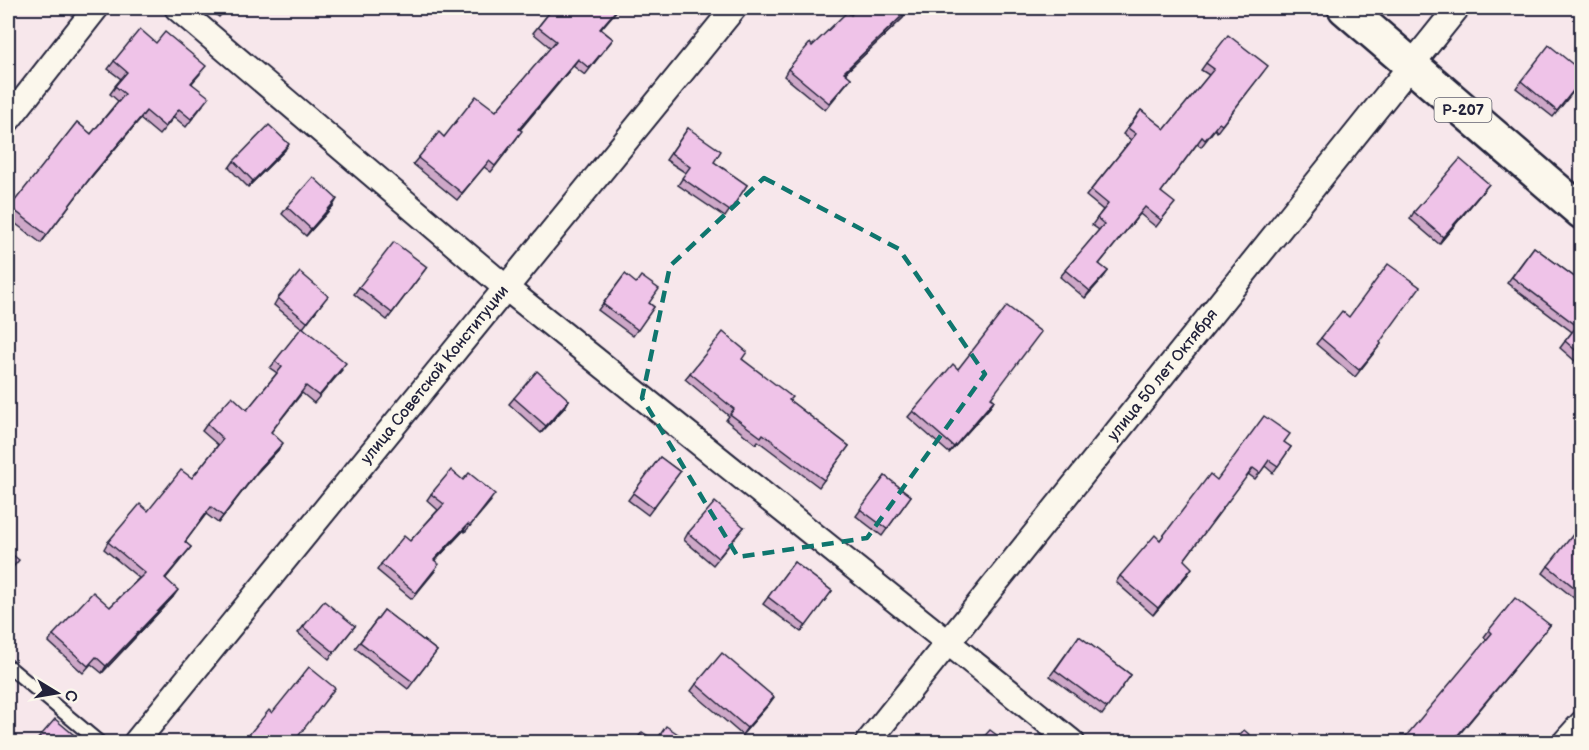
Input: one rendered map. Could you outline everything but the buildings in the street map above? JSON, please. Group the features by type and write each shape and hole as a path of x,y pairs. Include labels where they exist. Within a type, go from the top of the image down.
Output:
{"main road":[{"name":"Р-207","path":"1345,8 1581,212"}],"street":[{"path":"8,120 96,8"},
{"path":"177,8 506,288 1072,742"},
{"name":"улица Советской Конституции","path":"136,742 734,8"},
{"name":"улица 50 лет Октября","path":"868,742 1457,8"},
{"path":"1566,742 1581,723"}],"lane":[{"path":"8,666 99,742"}],"highlighted area":[{"path":"764,178 899,249 985,374 867,538 738,557 642,398 670,266"}]}
